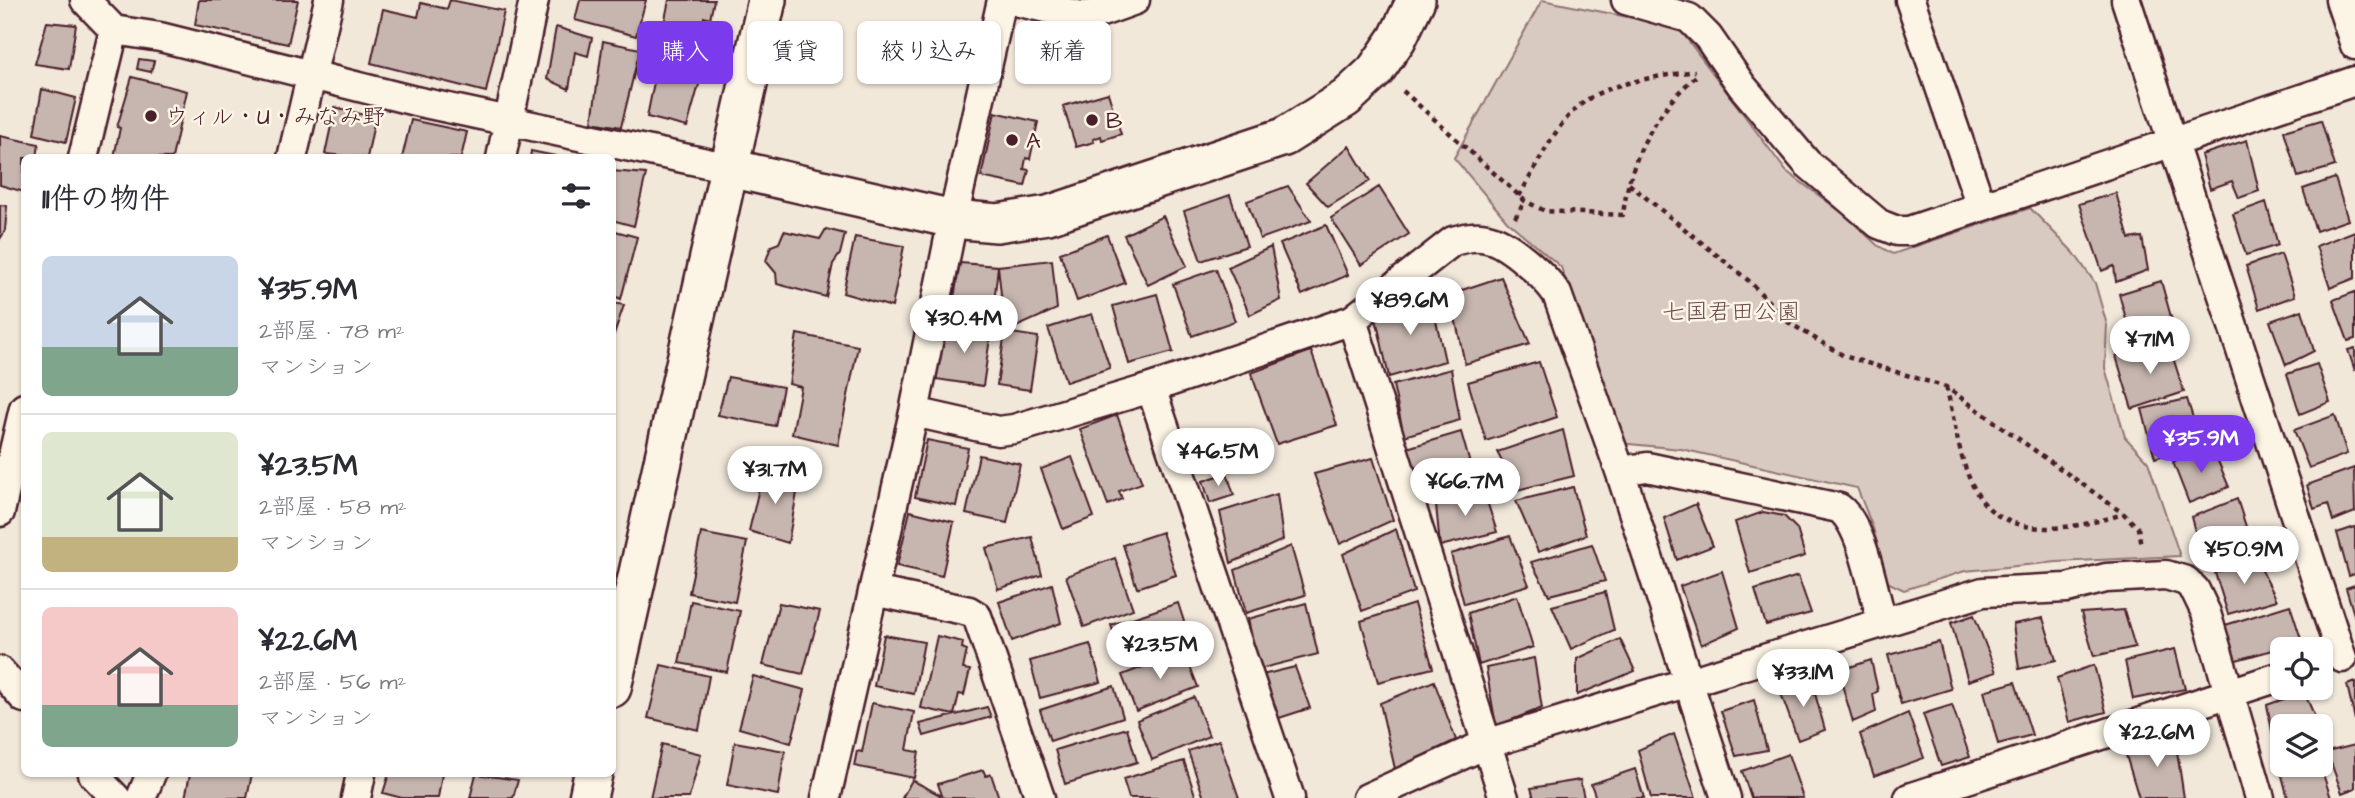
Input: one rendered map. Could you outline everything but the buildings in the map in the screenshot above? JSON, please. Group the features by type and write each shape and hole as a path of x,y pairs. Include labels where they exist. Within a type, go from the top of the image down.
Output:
{"street":[{"path":"85,0 114,30 160,37 311,76 953,219 997,223 1048,215 1284,137 1346,98 1375,71 1397,39 1416,0"},
{"path":"293,154 328,0"},
{"path":"502,154 534,0"},
{"path":"616,670 768,0"},
{"path":"826,798 914,412 953,219 1002,0"},
{"path":"1011,0 1081,16 1135,0"},
{"path":"1626,0 1693,9 1708,37 1742,86 1807,163 1879,224 1897,232 1909,231 2355,81"},
{"path":"1910,0 1981,206"},
{"path":"2126,0 2339,658"},
{"path":"2340,0 2355,45"},
{"path":"84,154 114,30"},
{"path":"914,412 998,431 1151,388 1352,320 1453,241 1470,237 1499,242 1548,282 1557,294 1620,471 1726,798"},
{"path":"1352,320 1504,798"},
{"path":"1151,388 1290,798"},
{"path":"0,512 21,421"},
{"path":"1620,471 1647,467 1839,508 1848,515 1856,532 1882,621"},
{"path":"1367,798 1486,744 1882,621 1983,592 2067,588 2106,578 2142,574 2166,575 2186,581 2195,590 2206,612 2260,798"},
{"path":"873,592 969,611 977,616 1041,798"},
{"path":"0,671 21,695"},
{"path":"1909,798 2270,680"},
{"path":"96,777 116,798"},
{"path":"141,798 150,777"},
{"path":"356,798 360,777"},
{"path":"588,798 592,777"}],"path":[{"path":"1392,82 1520,196 1545,211 1623,215 1629,184 1643,144 1662,112 1706,69 1643,80 1609,90 1580,105 1558,132 1520,196"},
{"path":"1629,184 1749,281 1787,323 1844,356 1946,387 2124,514 2133,522 2141,536 2142,574"},
{"path":"1946,387 1973,488 1997,514 2021,526 2047,529 2124,514"}],"green space":[{"name":"七国君田公園","path":"1542,0 1678,27 1786,171 1844,214 1877,245 1893,254 2030,208 2074,253 2095,283 2107,325 2105,368 2125,437 2148,462 2180,556 2057,562 1965,571 1904,590 1887,582 1873,528 1857,488 1681,449 1619,443 1561,267 1507,221 1454,158"}],"place":[{"name":"ウィル・U・みなみ野","path":"151,116"},
{"name":"B","path":"1092,120"},
{"name":"A","path":"1012,140"}]}
